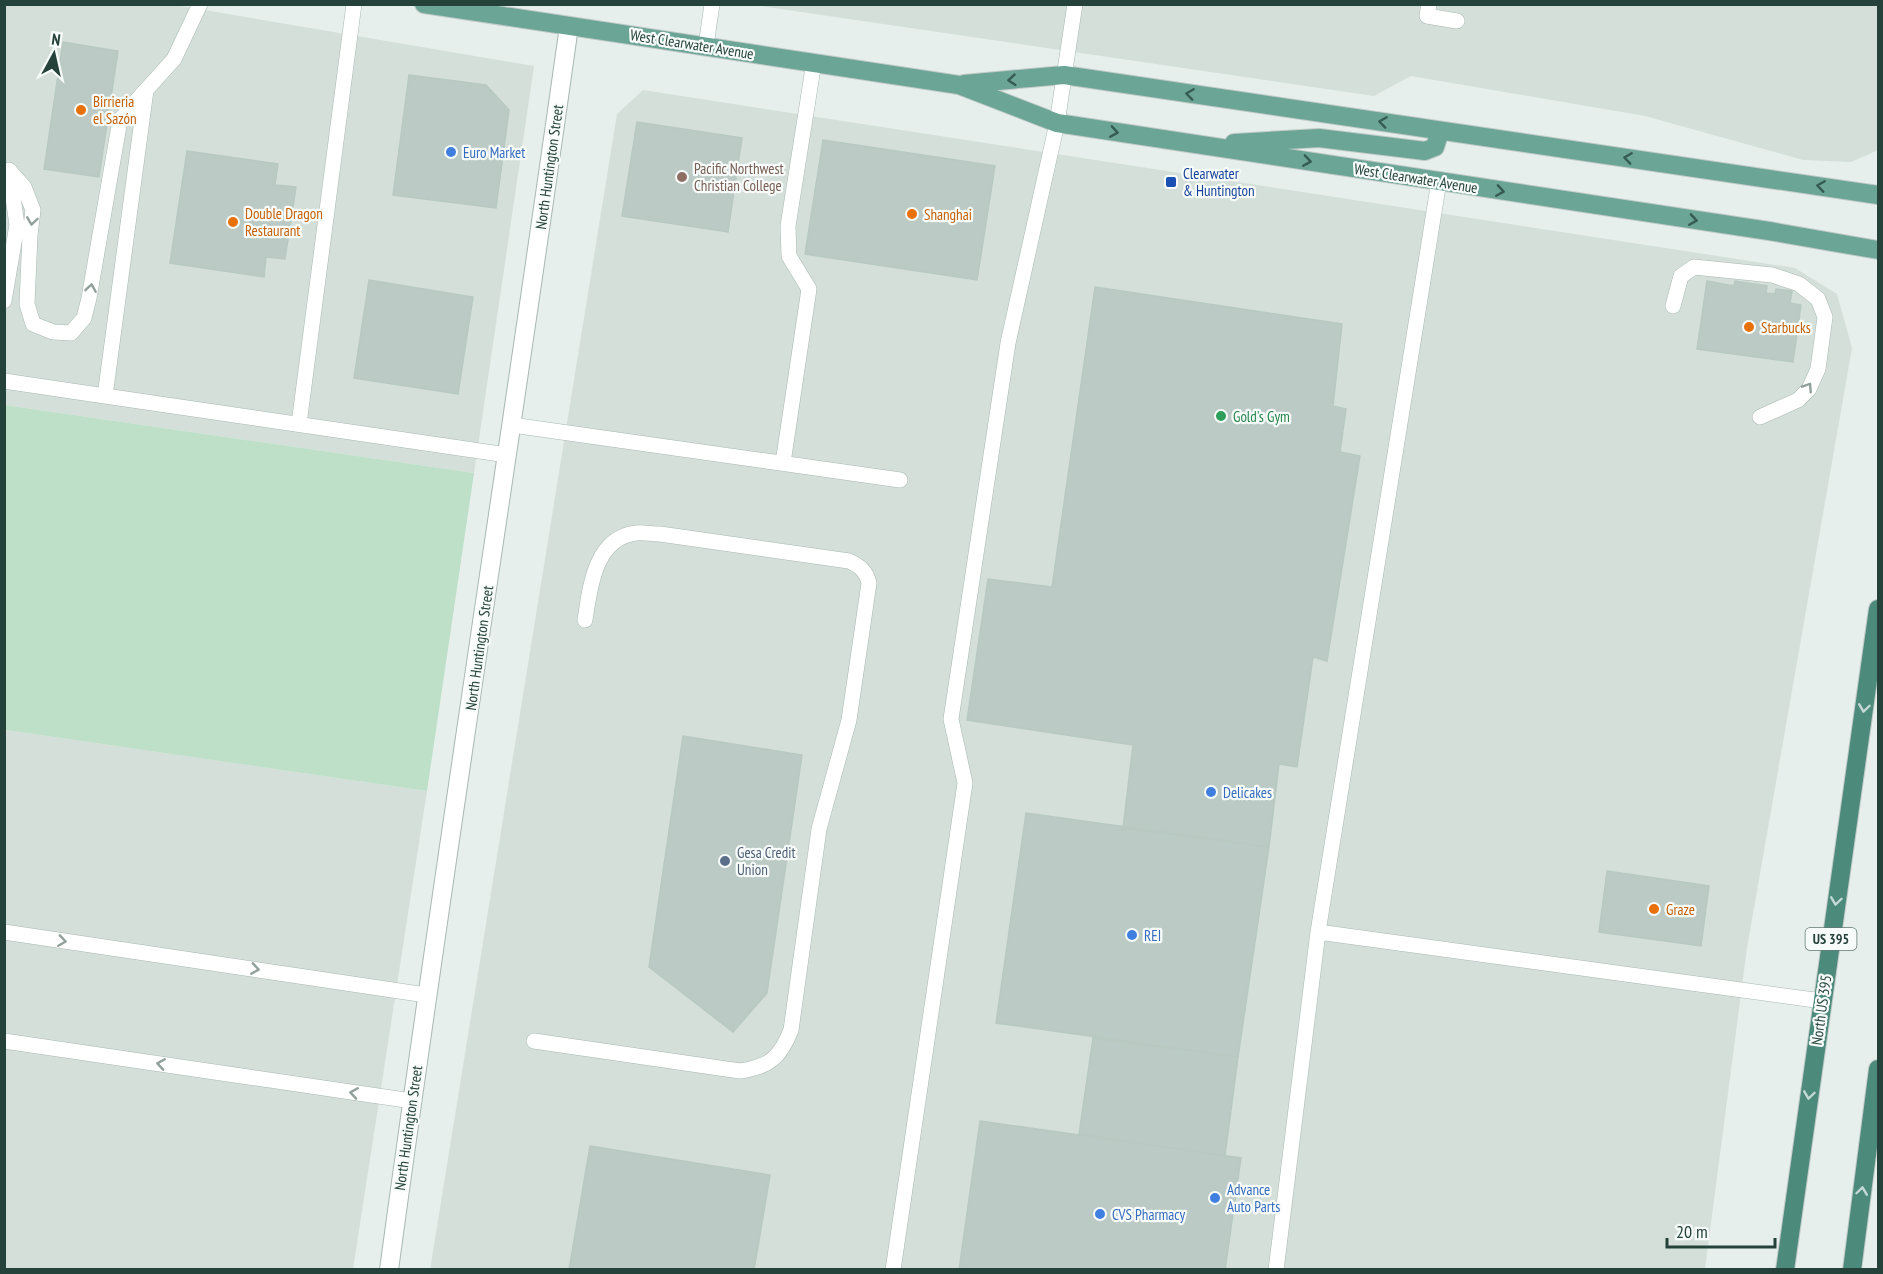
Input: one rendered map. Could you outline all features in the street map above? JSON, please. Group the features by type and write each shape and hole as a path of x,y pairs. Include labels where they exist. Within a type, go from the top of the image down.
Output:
{"highway":[{"name":"North US 395","path":"1785,1269 1878,609"},
{"path":"1852,1269 1878,1070"}],"main road":[{"name":"West Clearwater Avenue","path":"424,4 959,85 1057,123 1768,231 1878,250"},
{"name":"West Clearwater Avenue","path":"959,85 1064,75 1878,195"},
{"path":"1199,145 1319,138 1425,151 1435,147 1440,130"}],"street":[{"name":"North Huntington Street","path":"389,1269 426,995 512,425 569,26"}],"lane":[{"path":"7,168 24,187 33,210 27,304 33,324 52,332 71,333 84,318 89,298 120,120 174,59 200,4"},
{"path":"299,424 354,4"},
{"path":"706,46 712,4"},
{"path":"893,1269 965,783 951,719 1008,343 1057,123 1075,4"},
{"path":"1429,4 1427,16 1457,21"},
{"path":"783,463 808,289 789,256 788,226 814,62"},
{"path":"105,396 146,90"},
{"path":"4,301 10,239 16,225 7,168"},
{"path":"1276,1269 1318,932 1439,181"},
{"path":"1673,306 1681,276 1694,267 1772,275 1799,284 1818,299 1825,317 1818,369 1809,388 1798,400 1760,417"},
{"path":"4,381 507,455"},
{"path":"512,425 900,480"},
{"path":"534,1041 740,1071 758,1069 771,1061 784,1048 791,1030 819,829 849,720 869,583 867,573 849,561 660,534 636,533 624,536 602,556 594,571 585,620"},
{"path":"4,932 426,995"},
{"path":"1318,932 1822,1001"},
{"path":"4,1041 412,1101"}],"shaded area":[{"path":"5,5 175,5 534,66 474,473 5,405"},
{"path":"753,5 1878,5 1878,150 1851,162 1803,160 1645,116 1411,76 1374,96"},
{"path":"643,90 1795,268 1837,294 1852,348 1747,948 1705,1269 430,1270 617,114"},
{"path":"5,730 427,791 353,1269 5,1270"}],"green space":[{"path":"5,405 474,473 427,791 5,730"}],"building":[{"name":"Birrieria el Sazón","path":"63,42 118,51 99,177 44,169"},
{"name":"Euro Market","path":"409,75 486,85 509,110 496,208 393,195"},
{"name":"Pacific Northwest Christian College","path":"637,122 742,138 728,232 622,216"},
{"path":"823,140 995,166 977,280 805,254"},
{"name":"Double Dragon Restaurant","path":"187,151 278,164 275,185 296,187 285,259 266,257 264,277 170,263"},
{"path":"369,280 473,297 458,394 354,378"},
{"name":"Starbucks","path":"1707,281 1734,286 1735,281 1767,286 1766,293 1775,294 1776,289 1792,291 1790,303 1801,305 1793,362 1697,349"},
{"path":"1095,287 1342,324 1333,406 1346,409 1340,452 1360,456 1327,661 1313,657 1297,767 1279,764 1269,847 1123,828 1133,745 967,720 988,579 1052,587"},
{"name":"Gesa Credit Union","path":"683,736 802,755 767,993 733,1032 649,967"},
{"name":"REI","path":"1026,813 1269,847 1238,1057 996,1023"},
{"name":"Graze","path":"1607,871 1709,886 1701,946 1599,932"},
{"path":"1093,1038 1238,1057 1225,1156 1079,1134"},
{"name":"CVS Pharmacy","path":"980,1121 1241,1158 1225,1270 959,1270"},
{"path":"590,1146 770,1175 754,1270 569,1270"}],"place":[{"name":"Birrieria el Sazón","path":"81,110"},
{"name":"Euro Market","path":"451,152"},
{"name":"Pacific Northwest Christian College","path":"682,177"},
{"name":"Clearwater & Huntington","path":"1171,182"},
{"name":"Shanghai","path":"912,214"},
{"name":"Double Dragon Restaurant","path":"233,222"},
{"name":"Starbucks","path":"1749,327"},
{"name":"Gold's Gym","path":"1221,416"},
{"name":"Delicakes","path":"1211,792"},
{"name":"Gesa Credit Union","path":"725,861"},
{"name":"Graze","path":"1654,909"},
{"name":"REI","path":"1132,935"},
{"name":"Advance Auto Parts","path":"1215,1198"},
{"name":"CVS Pharmacy","path":"1100,1214"}]}
